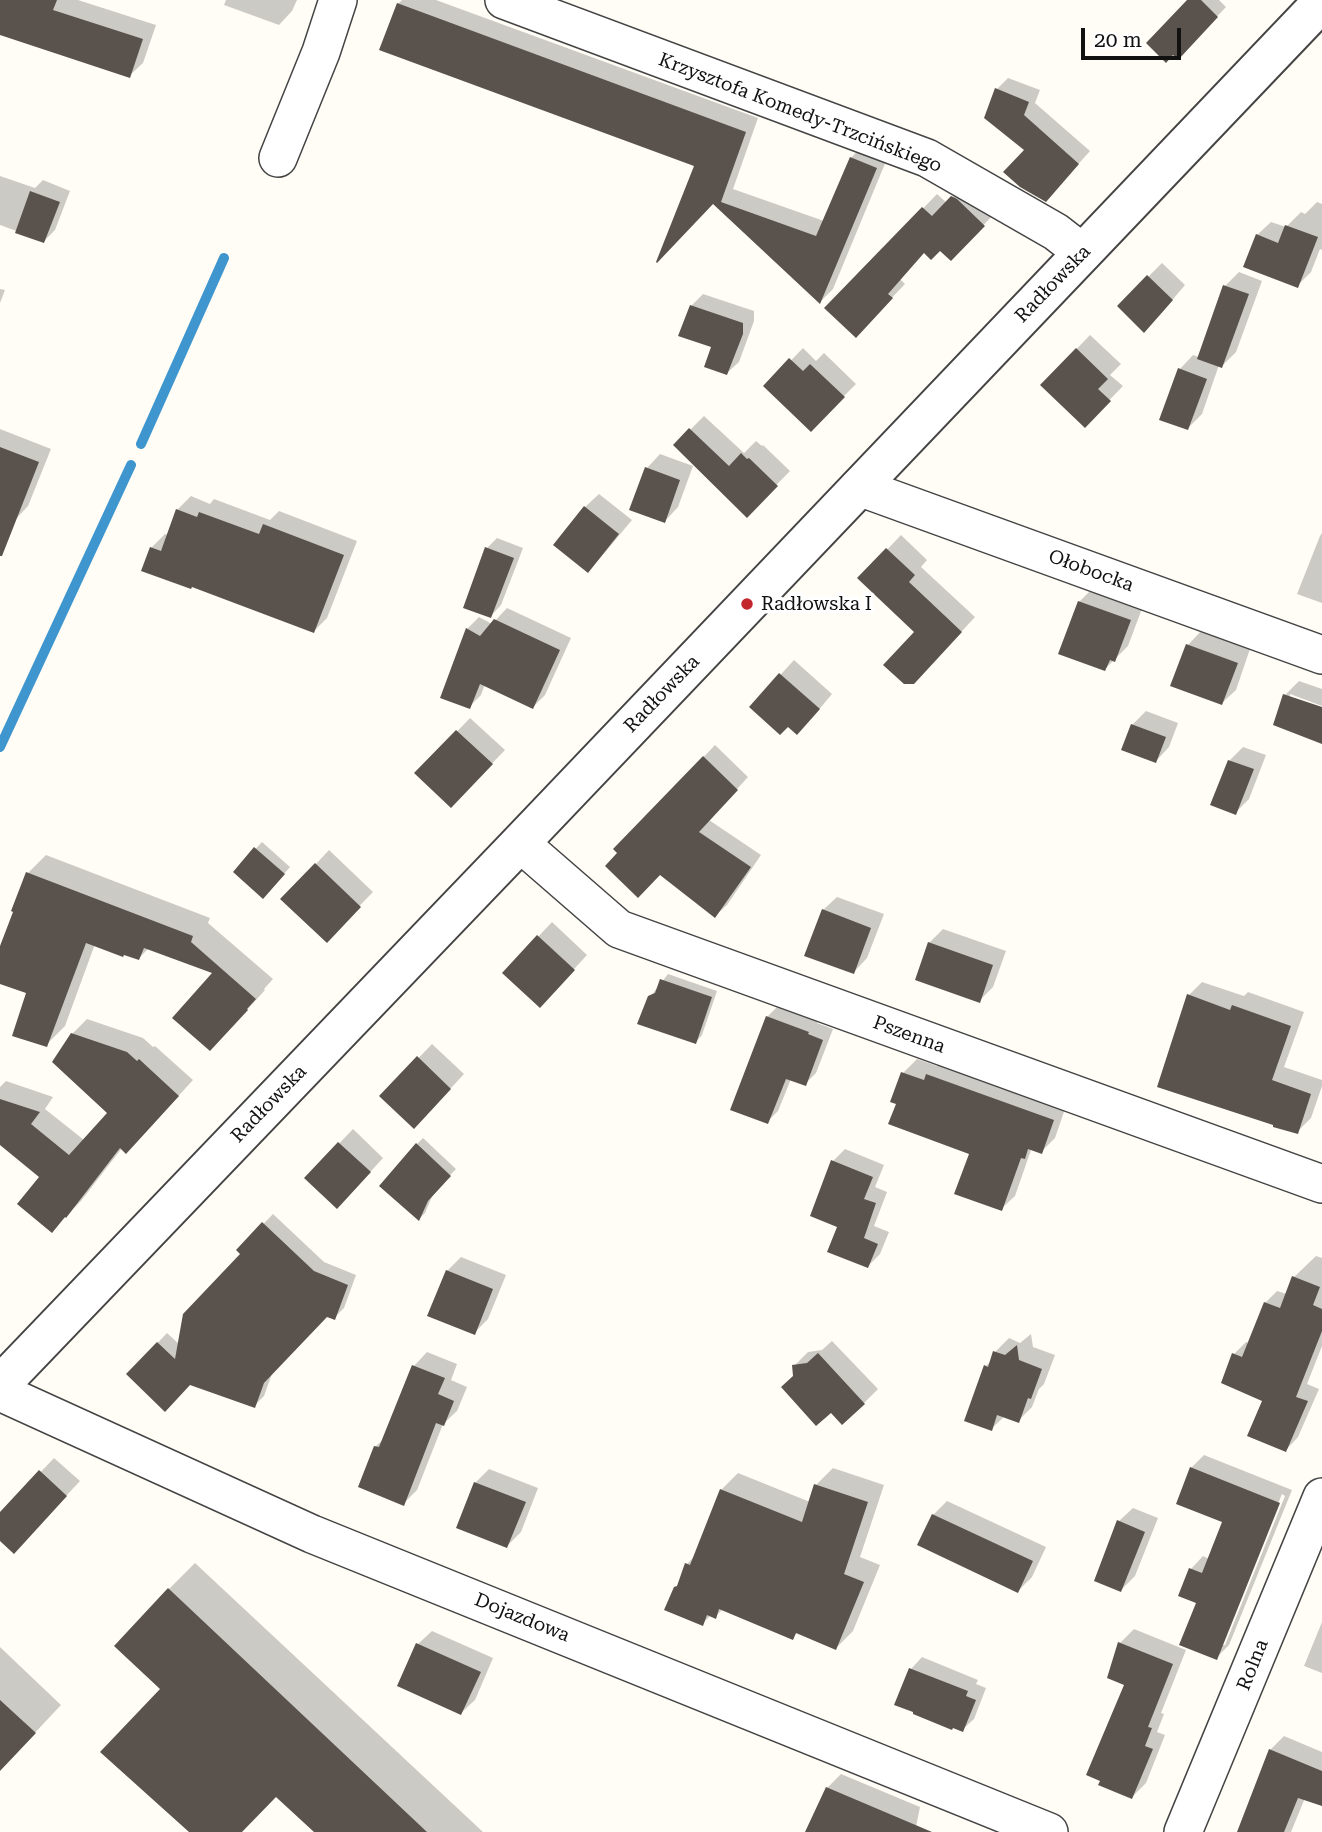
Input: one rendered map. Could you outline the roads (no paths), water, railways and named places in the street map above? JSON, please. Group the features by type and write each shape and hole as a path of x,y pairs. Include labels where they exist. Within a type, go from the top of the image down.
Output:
{"street":[{"path":"278,158 321,51 338,0"},
{"name":"Krzysztofa Komedy-Trzcińskiego","path":"503,0 927,158 1056,232 1083,253"},
{"name":"Radłowska","path":"0,1385 1322,2"},
{"name":"Ołobocka","path":"859,487 1322,655"},
{"name":"Pszenna","path":"520,843 619,929 1322,1184"},
{"name":"Dojazdowa","path":"0,1392 312,1534 1049,1832"},
{"name":"Rolna","path":"1183,1832 1322,1497"}],"waterway":[{"path":"141,444 224,258"},
{"path":"0,747 131,465"}],"place":[{"name":"Radłowska I","path":"747,604"}]}
